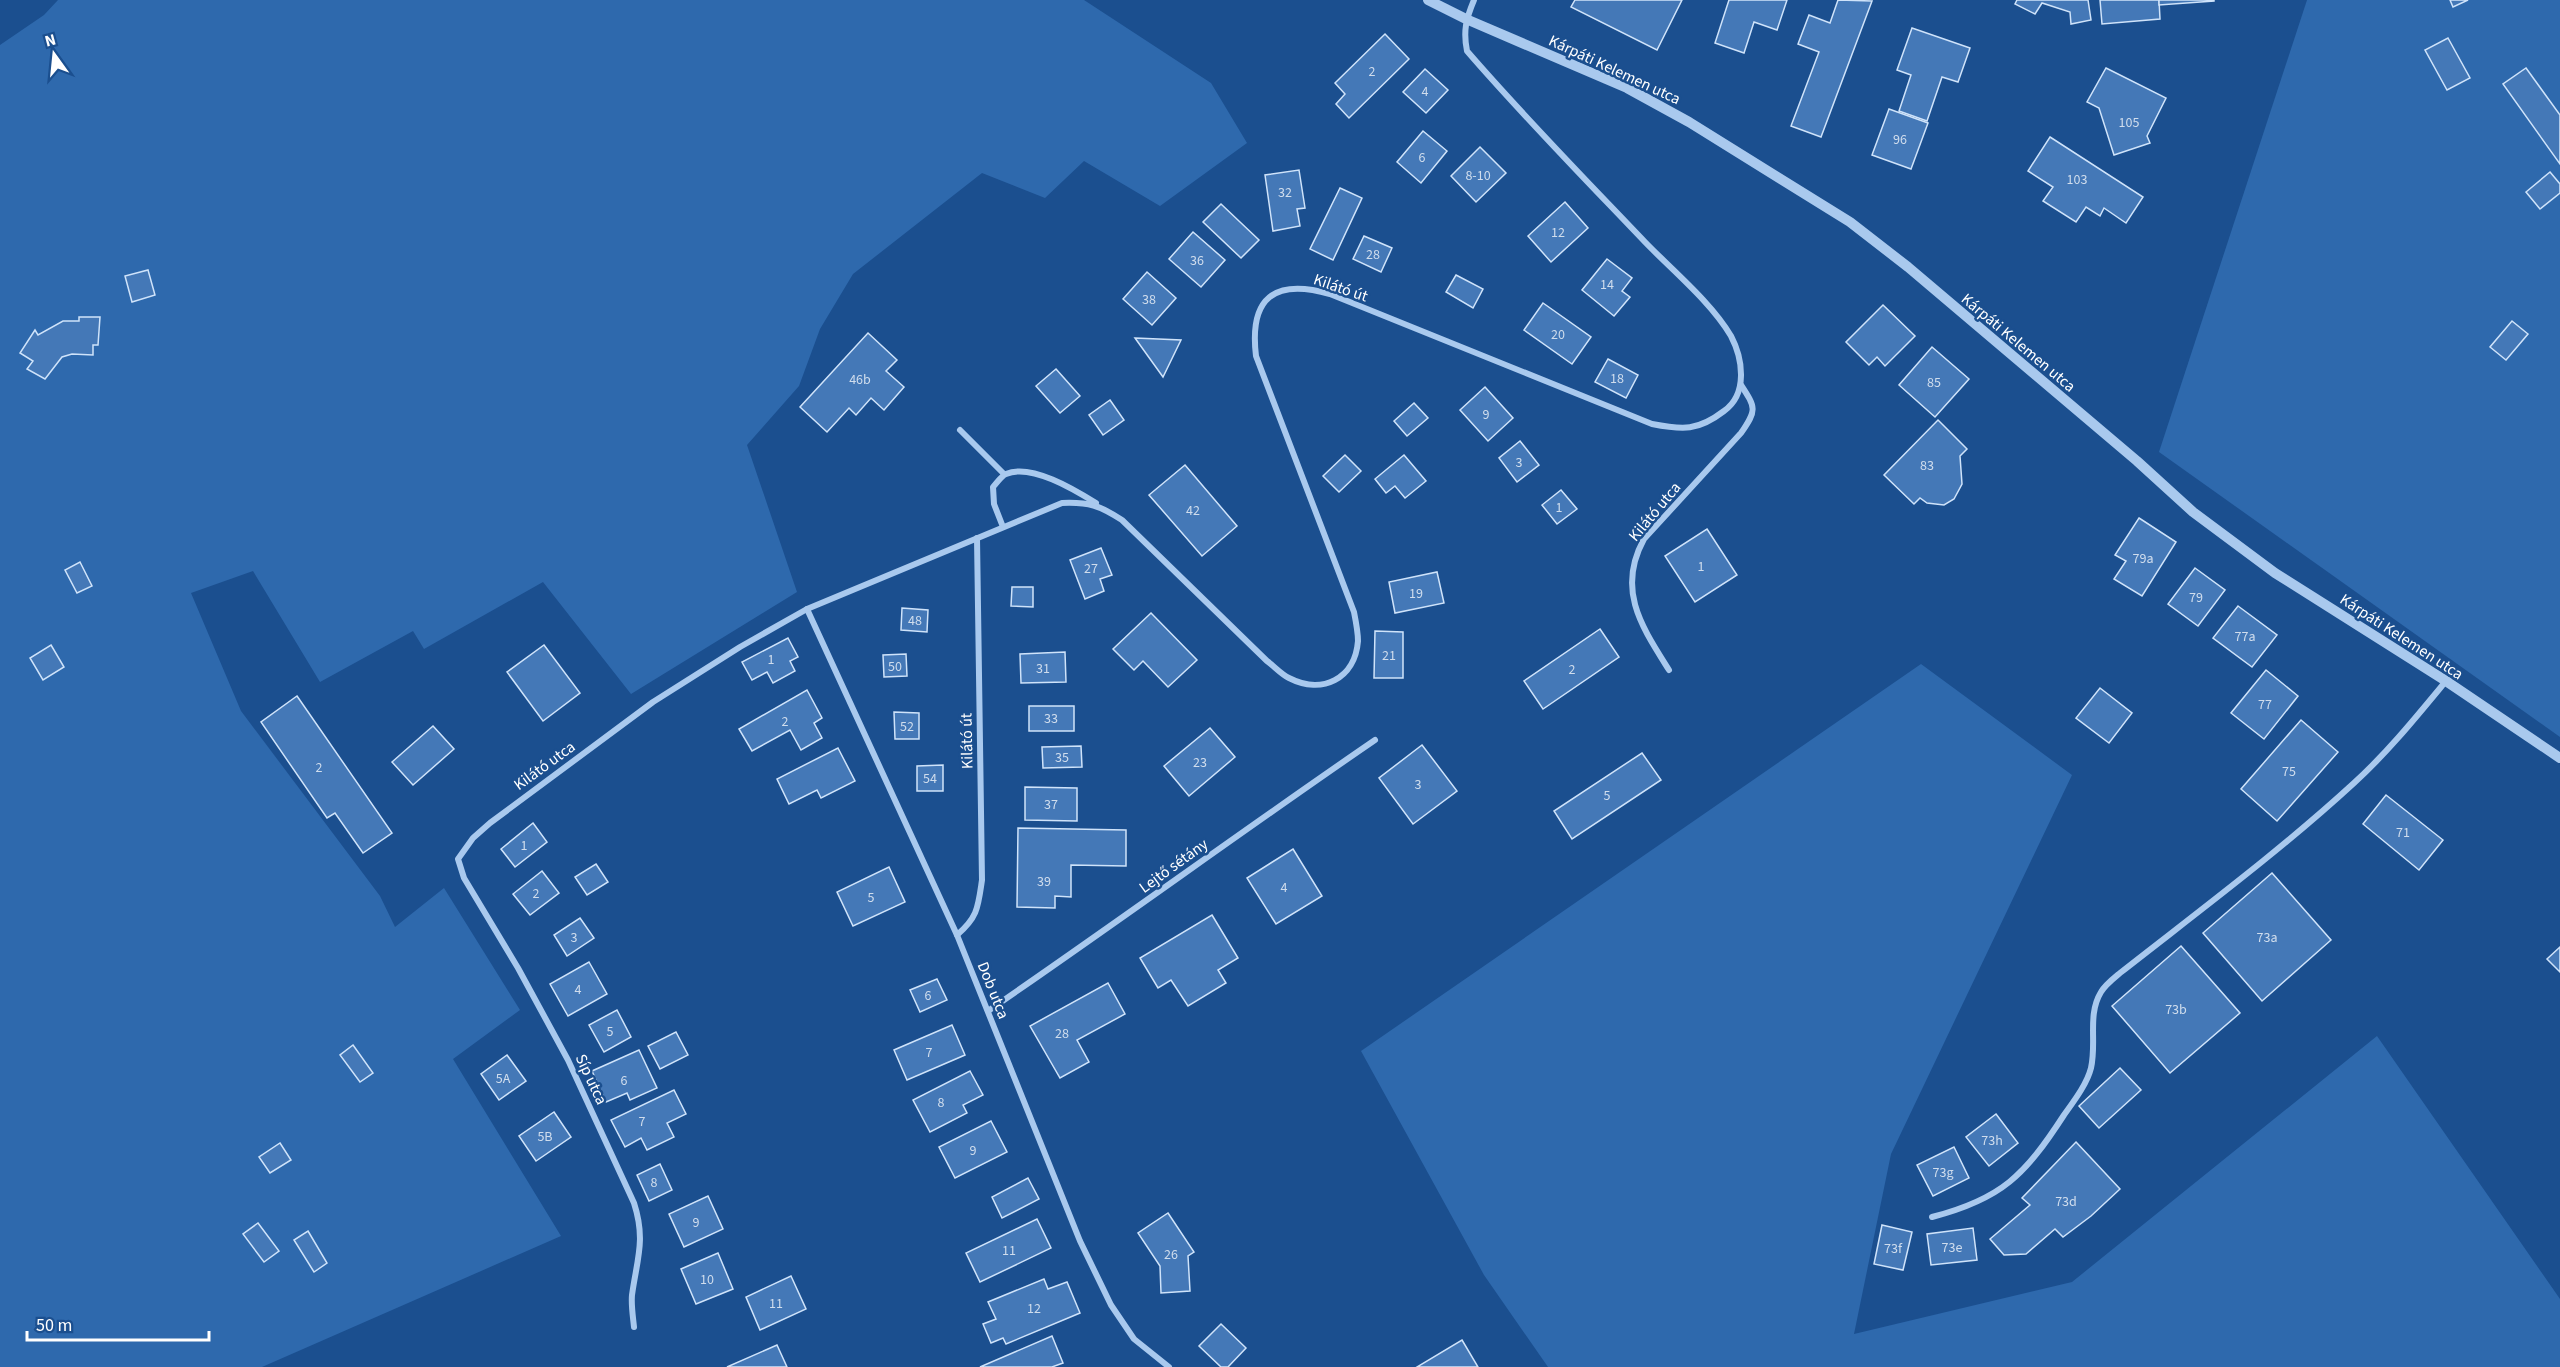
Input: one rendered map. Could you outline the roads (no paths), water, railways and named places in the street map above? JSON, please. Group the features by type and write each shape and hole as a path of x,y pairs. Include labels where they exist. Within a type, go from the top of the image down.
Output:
{"street":[{"name":"Kárpáti Kelemen utca","path":"1428,0 1466,19 1627,88 1699,127 1850,222 1908,267 2137,461 2193,512 2275,573 2446,681 2560,758"},
{"path":"1473,0 1466,19 1464,34 1467,51 1565,159 1708,307 1731,336 1741,361 1741,385"},
{"name":"Kilátó út","path":"653,702 740,647 807,609 1062,503 1082,502 1101,506 1122,520 1266,661 1288,677 1306,684 1326,684 1343,676 1354,660 1358,640 1354,612 1256,356 1255,319 1261,306 1272,296 1287,289 1308,288 1330,294 1652,424 1681,430 1707,424 1728,408 1741,385"},
{"name":"Kilátó utca","path":"1669,670 1636,616 1633,578 1635,554 1644,539 1741,433 1753,416 1753,404 1741,385"},
{"path":"960,430 1005,474"},
{"path":"1003,527 994,504 993,487 1005,474 1020,470 1064,483 1101,506"},
{"name":"Kilátó út","path":"957,935 970,923 978,909 981,880 977,538"},
{"name":"Dob utca","path":"807,609 957,935 1080,1241 1111,1305 1134,1339 1170,1367"},
{"path":"1932,1217 1960,1210 1991,1196 2016,1178 2044,1147 2075,1100 2091,1069 2093,1012 2101,991 2120,973 2275,852 2355,782 2402,733 2446,681"},
{"name":"Kilátó utca","path":"458,858 473,838 490,823 653,702"},
{"name":"Lejtő sétány","path":"988,1011 1122,920 1244,829 1375,740"},
{"name":"Síp utca","path":"458,858 464,878 519,968 568,1059 634,1203 639,1219 641,1243 632,1297 634,1328"}]}
